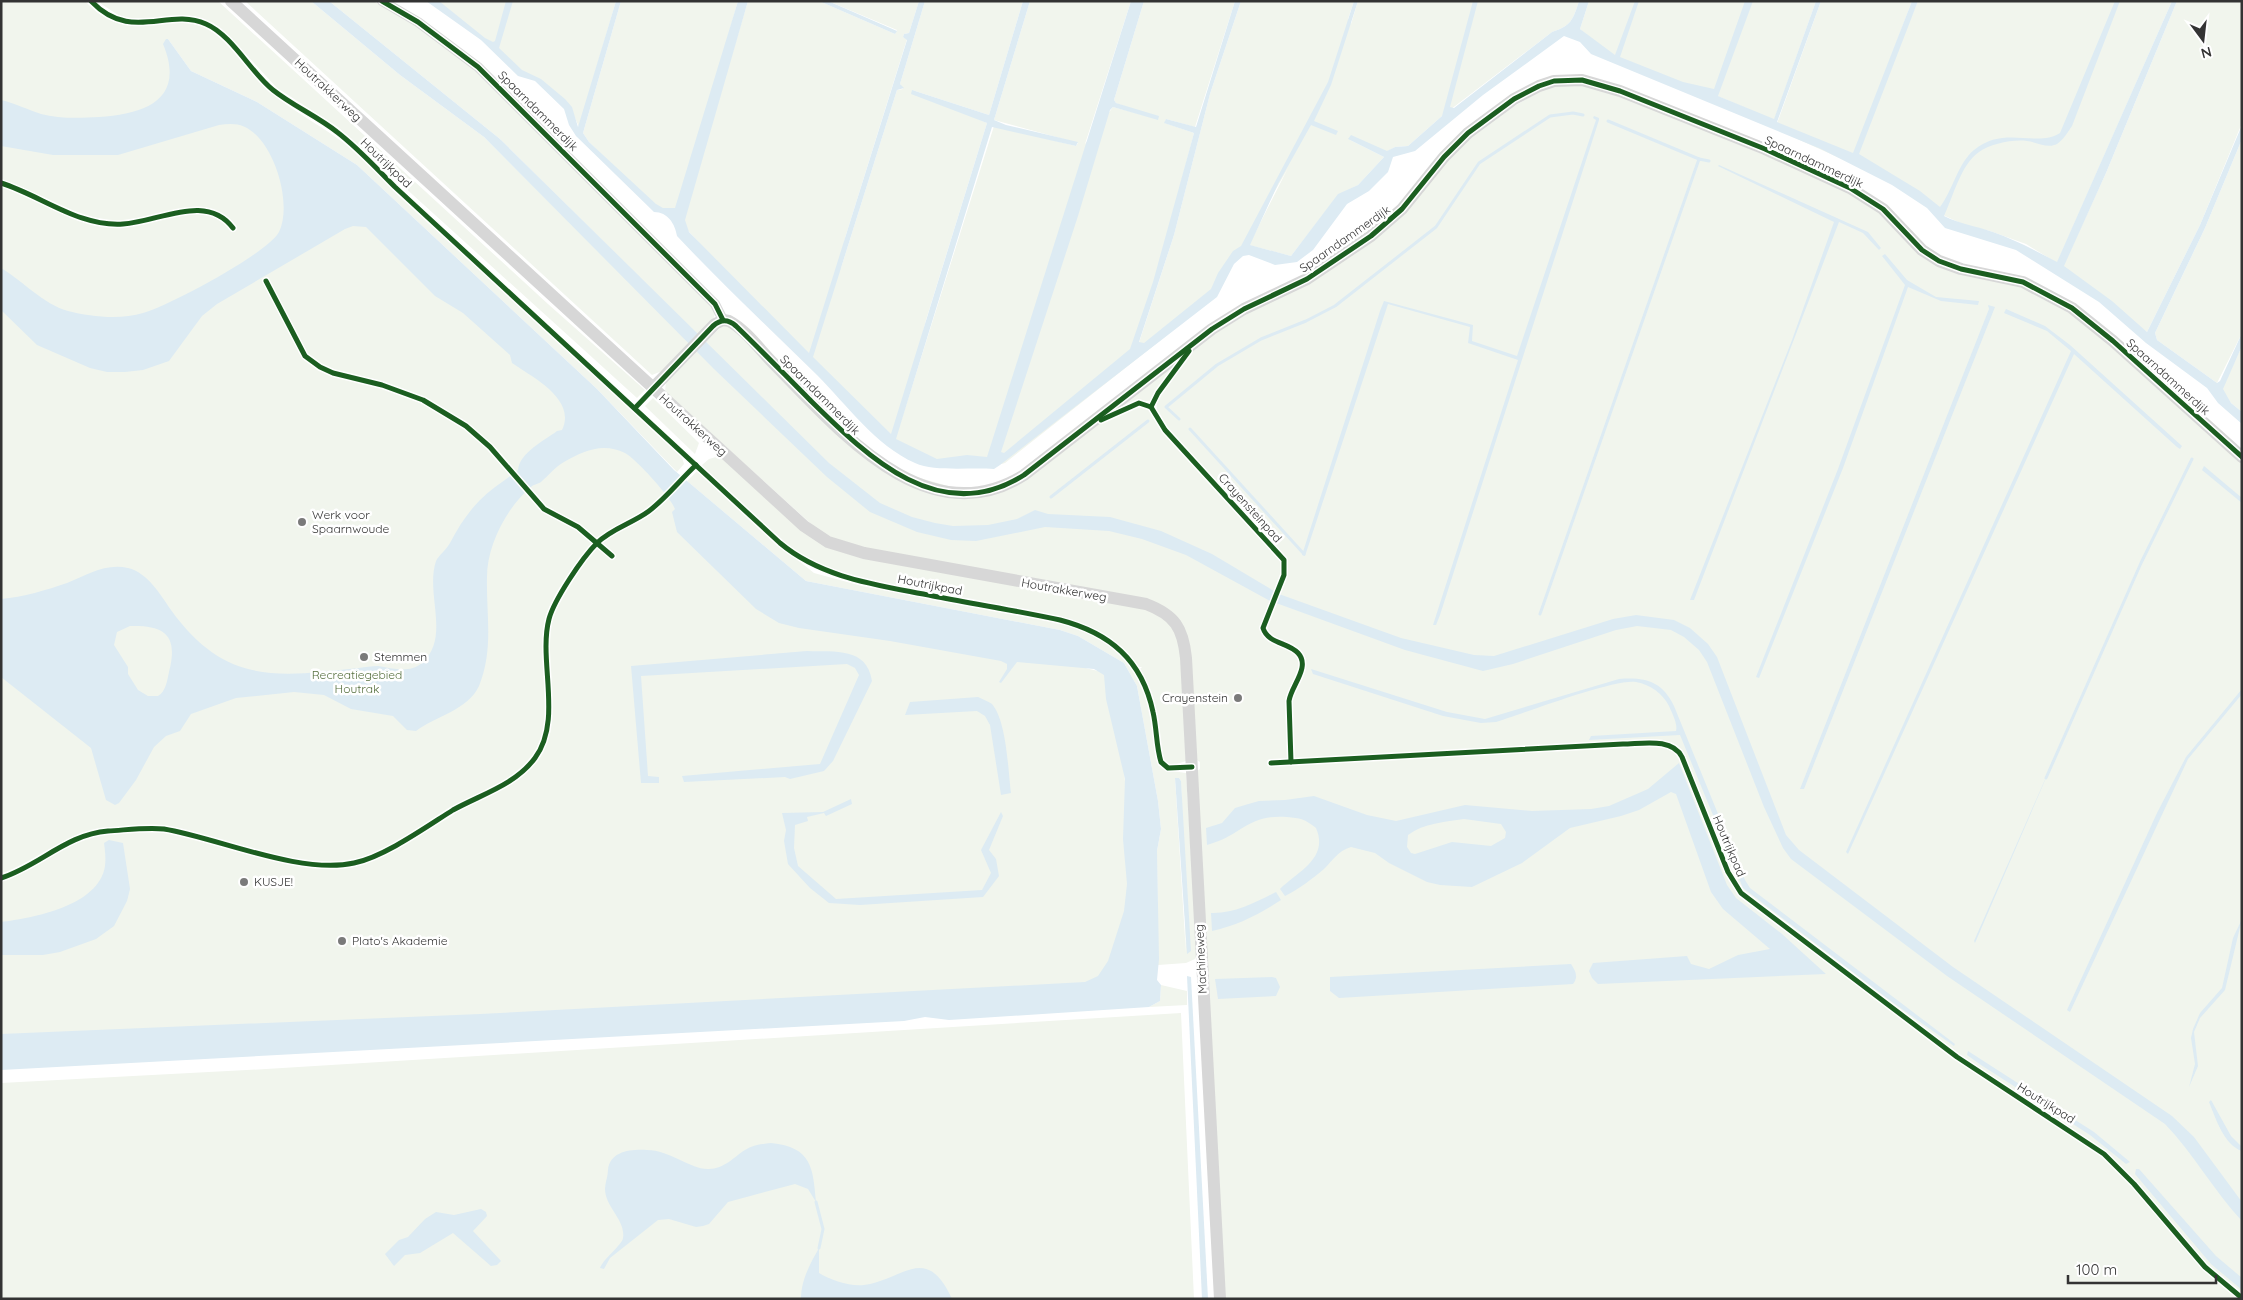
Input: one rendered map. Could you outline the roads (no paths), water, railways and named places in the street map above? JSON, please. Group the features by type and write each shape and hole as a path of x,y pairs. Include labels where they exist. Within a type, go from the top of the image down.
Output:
{"street":[{"name":"Houtrakkerweg","path":"231,1 804,526 828,542 864,553 1146,604 1168,615 1174,622"},
{"name":"Spaarndammerdijk","path":"382,1 425,26 478,67 715,304 723,320 729,321 736,326 842,432 887,468 919,484 946,492 974,493 992,490 1024,475 1212,329 1244,309 1307,279 1375,232 1402,210 1455,145 1498,110 1539,86 1554,81 1582,80 1605,86 1660,106 1850,188 1876,204 1922,250 1944,264 2016,280 2055,298 2113,341 2242,457"},
{"path":"653,388 715,324 723,320"},
{"name":"Machineweg","path":"1174,622 1182,632 1186,658 1220,1299"}],"waterway":[{"path":"1179,419 1166,407 1217,365 1261,339 1306,321 1335,306 1436,227 1479,163 1550,116 1573,113 1583,115"},
{"path":"1608,121 1699,159"},
{"path":"1540,614 1699,159 1709,161"},
{"path":"1051,497 1148,421"},
{"path":"1190,429 1304,554"},
{"path":"2046,778 2141,563 2192,459"},
{"path":"816,1202 823,1229 819,1248"}],"place":[{"name":"Werk voor Spaarnwoude","path":"302,522"},
{"name":"Stemmen","path":"364,657"},
{"name":"Crayenstein","path":"1238,698"},
{"name":"KUSJE!","path":"244,882"},
{"name":"Plato's Akademie","path":"342,941"}],"park label":[{"name":"Recreatiegebied Houtrak","path":"357,682"}]}
